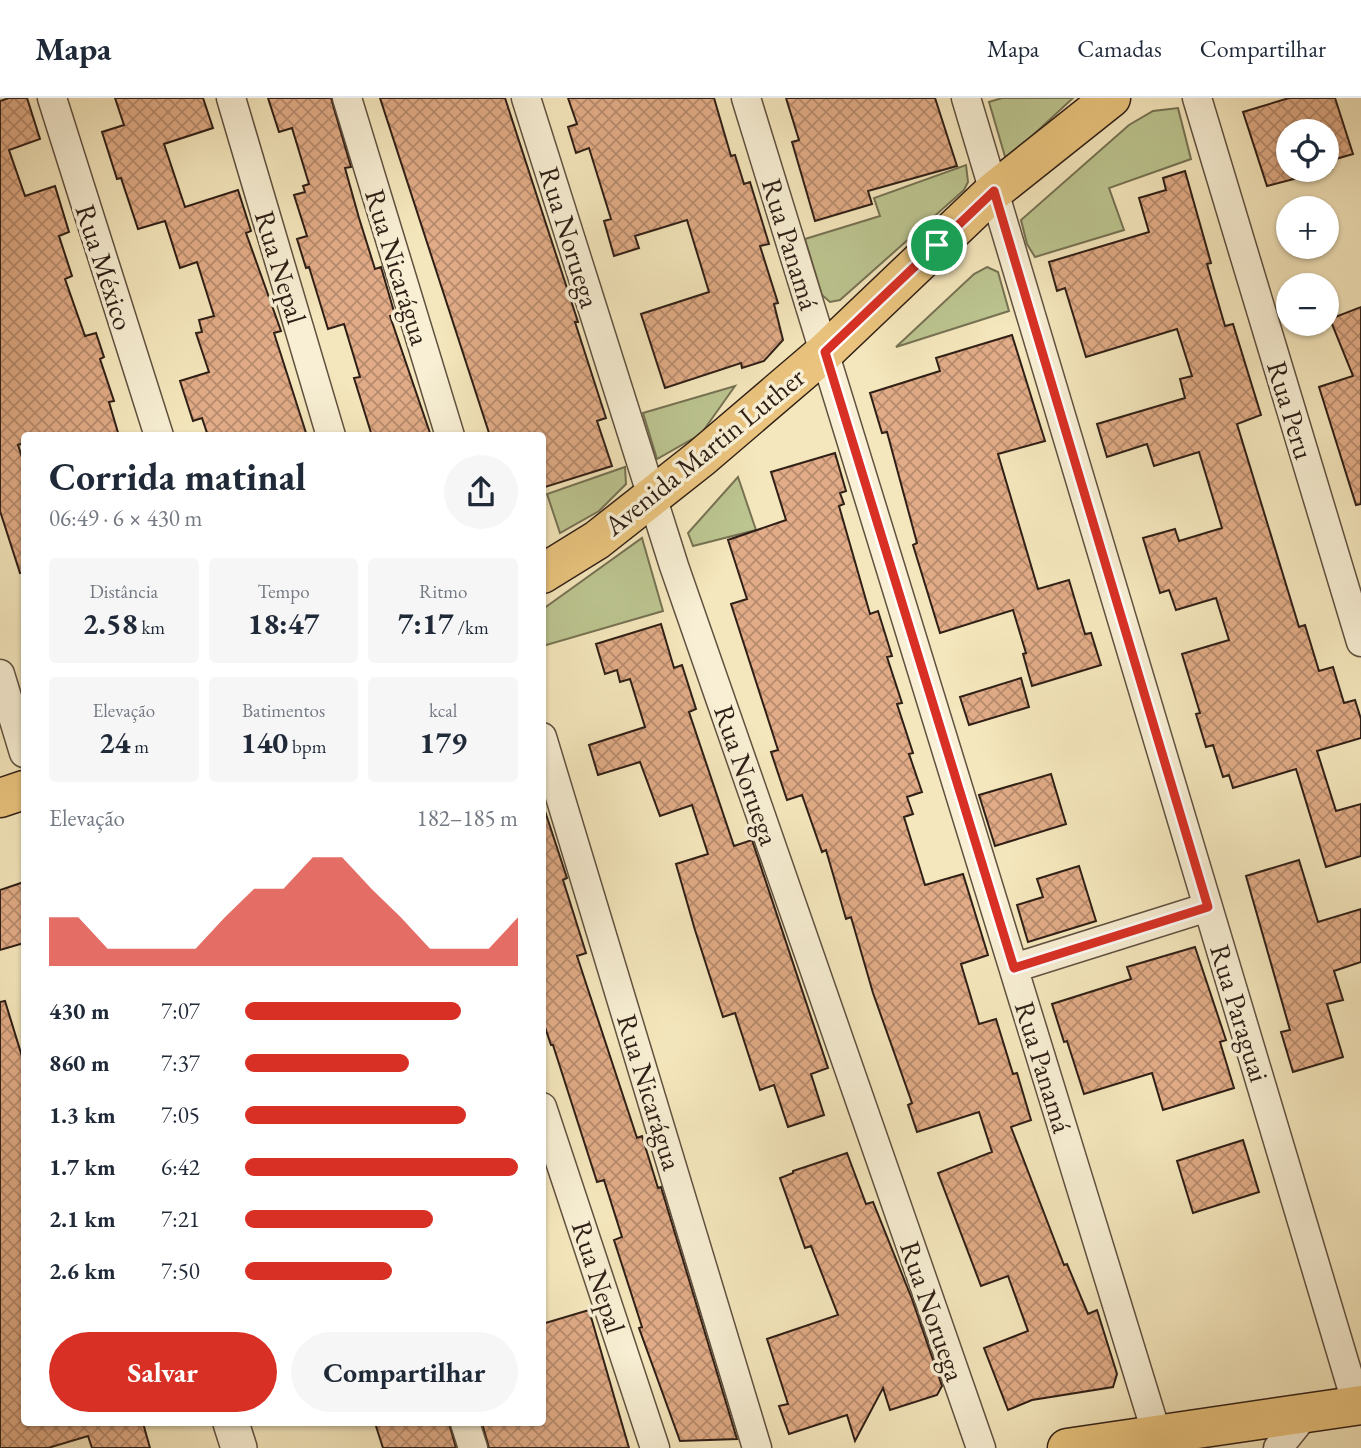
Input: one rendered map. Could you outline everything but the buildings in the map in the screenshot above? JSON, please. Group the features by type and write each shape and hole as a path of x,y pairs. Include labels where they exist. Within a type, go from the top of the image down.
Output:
{"main road":[{"name":"Avenida Martin Luther","path":"546,572 597,540 652,498 825,352 994,191 1111,98"},
{"path":"0,798 21,791"},
{"path":"1067,1448 1359,1405"}],"street":[{"name":"Rua México","path":"51,98 158,432"},
{"name":"Rua Nepal","path":"231,98 330,432"},
{"name":"Rua Nicarágua","path":"347,98 449,432"},
{"name":"Rua Noruega","path":"526,98 652,498 981,1448"},
{"name":"Rua Panamá","path":"746,98 1157,1435"},
{"name":"Rua Paraguai","path":"966,98 1359,1405"},
{"name":"Rua Peru","path":"1197,98 1361,642"},
{"path":"0,674 21,742"},
{"name":"Rua Nicarágua","path":"546,750 758,1448"},
{"path":"1014,968 1208,907"},
{"name":"Rua Nepal","path":"546,1119 655,1448"},
{"path":"1278,1448 1306,1413"},
{"path":"232,1426 239,1448"},
{"path":"466,1426 473,1448"}],"green space":[{"path":"1002,98 1073,98 1006,160 989,102"},
{"path":"1178,108 1191,159 1109,188 1124,230 1035,257 1027,244 1021,220 1129,125 1153,111"},
{"path":"966,165 968,182 964,190 840,300 830,302 822,295 805,239 880,216 874,198"},
{"path":"987,267 998,272 1009,311 896,347 974,274"},
{"path":"735,386 701,434 657,459 643,413"},
{"path":"625,467 626,484 599,511 560,533 547,494"},
{"path":"738,477 756,530 693,546 688,533"},
{"path":"642,538 663,611 546,645 546,607"}],"route":[{"path":"994,191 1208,907 1014,968 825,352 937,245 994,191"}]}
